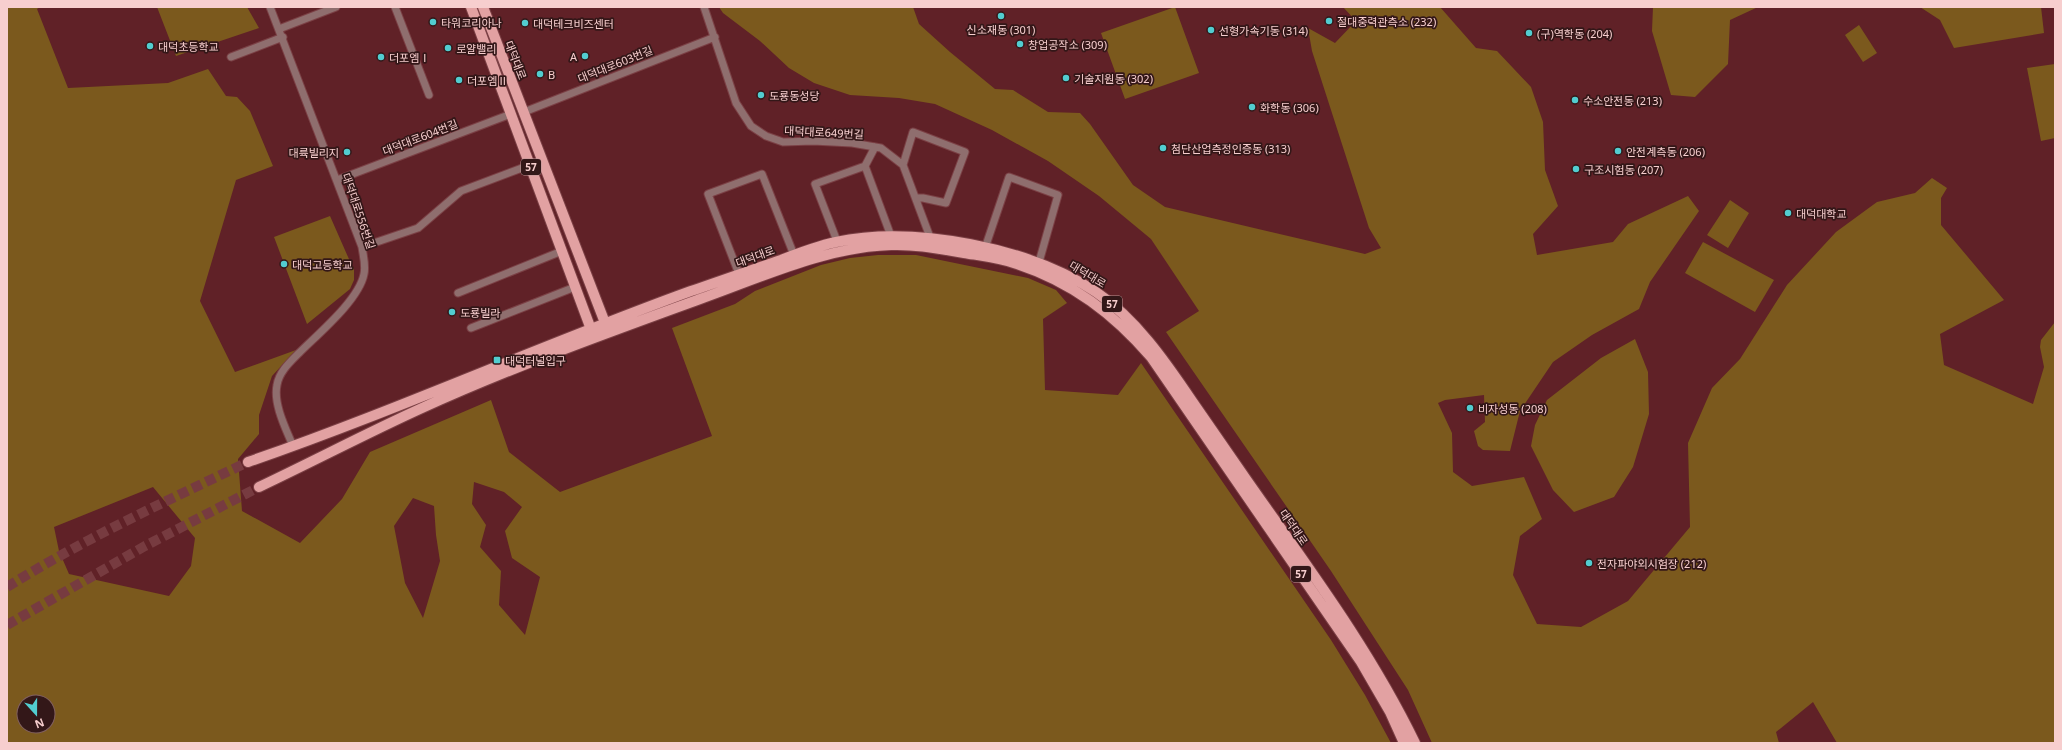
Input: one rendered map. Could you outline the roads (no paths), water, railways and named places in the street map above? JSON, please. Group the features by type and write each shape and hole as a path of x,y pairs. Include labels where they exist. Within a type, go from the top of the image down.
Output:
{"main road":[{"name":"57","path":"471,7 594,338"},
{"name":"대덕대로","path":"483,7 609,332"},
{"name":"대덕대로","path":"248,462 369,419 605,322 837,241 891,236 930,237 959,241 1039,262 1073,278 1099,294 1122,313 1150,342 1175,375 1344,618 1378,673 1415,743"},
{"name":"대덕대로","path":"259,487 422,408 609,332 818,256 858,248 892,244 926,246 1015,263 1051,277 1091,300 1106,311 1135,338 1151,357 1361,662 1390,712 1404,743"}],"street":[{"name":"대덕대로556번길","path":"270,7 283,37 362,247 364,274 356,295 291,361 279,378 276,386 277,401 293,446"},
{"path":"279,29 336,7"},
{"path":"396,7 429,96"},
{"name":"대덕대로649번길","path":"704,7 736,103 751,126 766,136 783,142 813,141 852,143 881,148 903,165"},
{"path":"231,57 283,37"},
{"name":"대덕대로603번길","path":"524,112 715,37"},
{"name":"대덕대로604번길","path":"337,180 511,114"},
{"path":"916,198 946,203 966,152 913,132 903,165 930,237"},
{"path":"837,241 814,184 865,166 875,147"},
{"path":"362,247 418,228 461,191 530,165"},
{"path":"865,166 891,236"},
{"path":"739,274 708,194 762,174 794,255"},
{"path":"986,248 1009,177 1058,195 1039,262"},
{"path":"458,293 562,251"},
{"path":"471,328 576,287"}],"tunnel":[{"path":"7,587 36,569 95,537 248,462"},
{"path":"7,625 145,546 259,487"}],"place":[{"name":"신소재동 (301)","path":"1001,16"},
{"name":"절대중력관측소 (232)","path":"1329,21"},
{"name":"타워코리아나","path":"433,22"},
{"name":"대덕테크비즈센터","path":"525,23"},
{"name":"선형가속기동 (314)","path":"1211,30"},
{"name":"(구)역학동 (204)","path":"1529,33"},
{"name":"창업공작소 (309)","path":"1020,44"},
{"name":"대덕초등학교","path":"150,46"},
{"name":"로얄밸리","path":"448,48"},
{"name":"A","path":"585,56"},
{"name":"더포엠Ⅰ","path":"381,57"},
{"name":"B","path":"540,74"},
{"name":"기술지원동 (302)","path":"1066,78"},
{"name":"더포엠Ⅱ","path":"459,80"},
{"name":"도룡동성당","path":"761,95"},
{"name":"수소안전동 (213)","path":"1575,100"},
{"name":"화학동 (306)","path":"1252,107"},
{"name":"첨단산업측정인증동 (313)","path":"1163,148"},
{"name":"안전계측동 (206)","path":"1618,151"},
{"name":"대륙빌리지","path":"347,152"},
{"name":"구조시험동 (207)","path":"1576,169"},
{"name":"대덕대학교","path":"1788,213"},
{"name":"대덕고등학교","path":"284,264"},
{"name":"도룡빌라","path":"452,312"},
{"name":"대덕터널입구","path":"497,360"},
{"name":"비자성동 (208)","path":"1470,408"},
{"name":"전자파야외시험장 (212)","path":"1589,563"}]}
